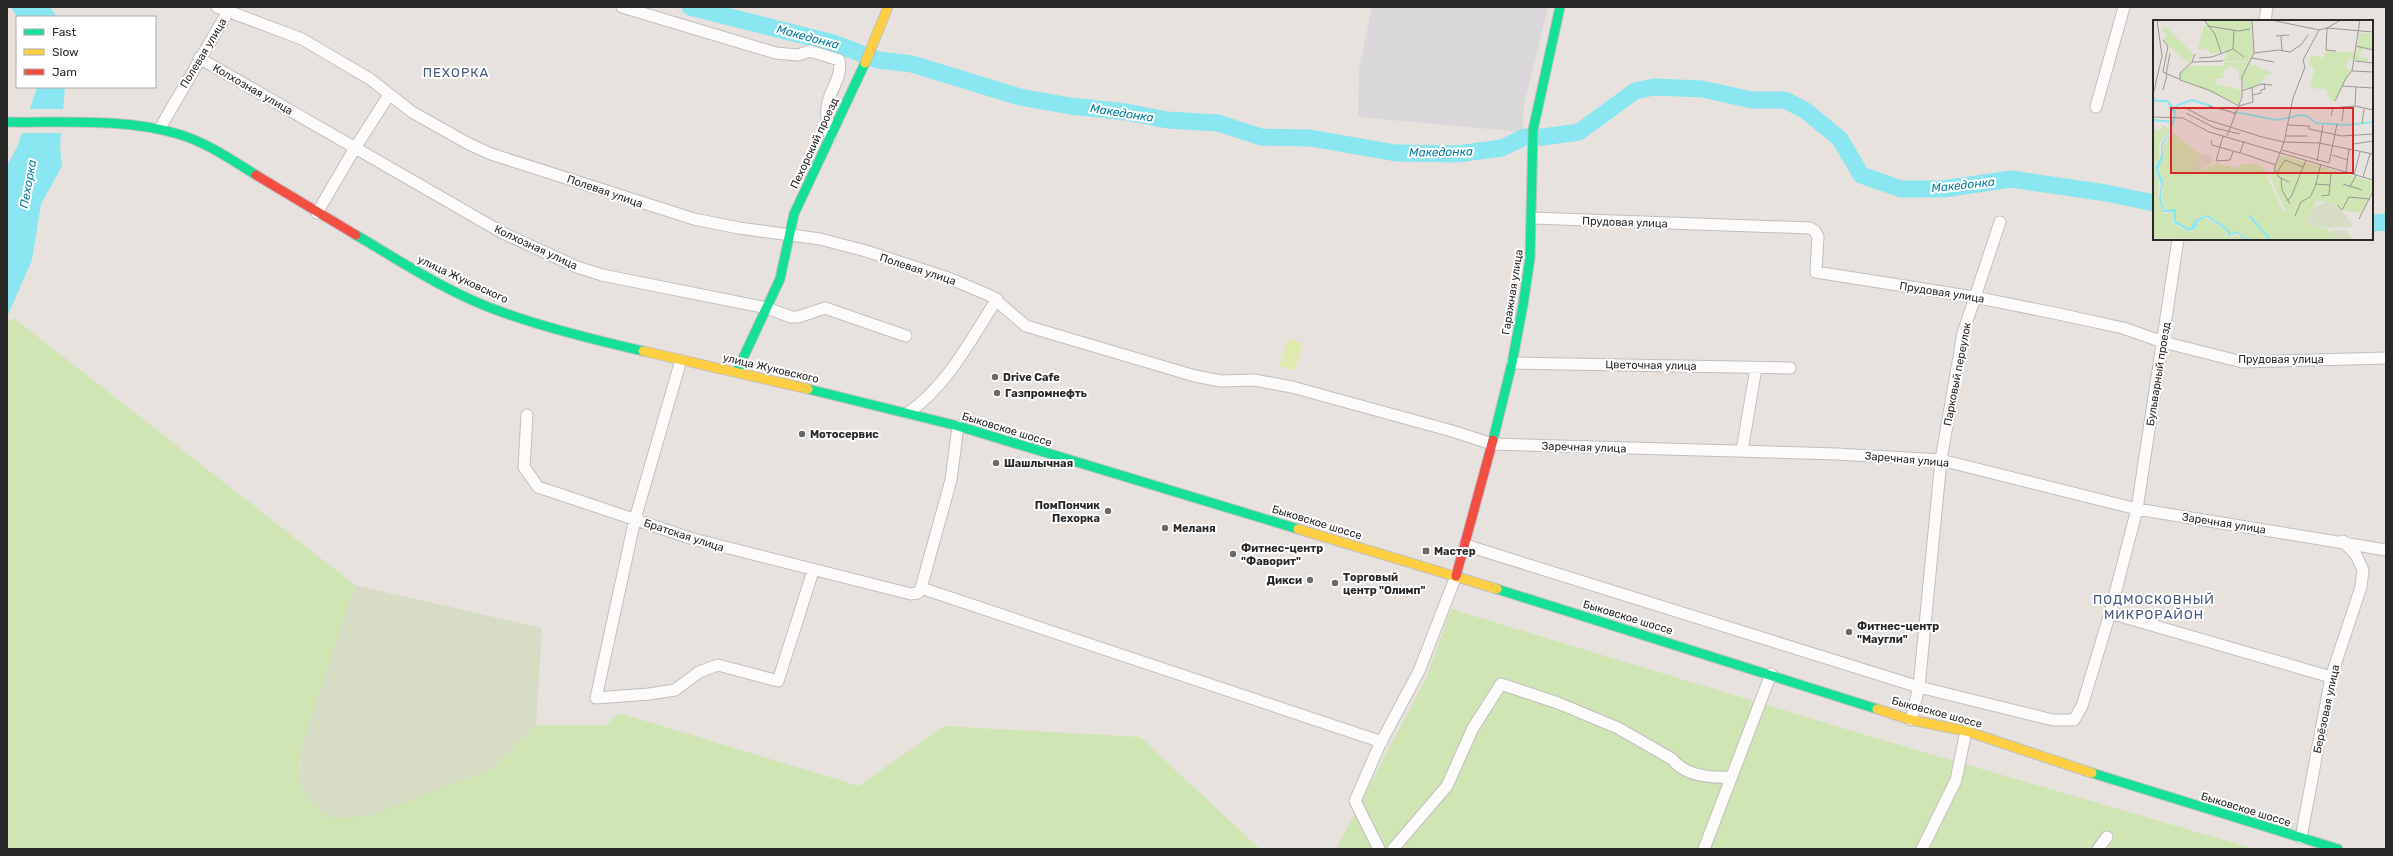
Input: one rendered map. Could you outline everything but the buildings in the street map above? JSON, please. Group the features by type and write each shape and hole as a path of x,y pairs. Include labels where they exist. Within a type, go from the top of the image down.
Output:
{"main road":[{"name":"Пехорский проезд","path":"737,371 746,347 767,308 785,263 787,233 794,214 872,49 888,7"},
{"name":"Гаражная улица","path":"1456,576 1492,444 1512,363 1530,258 1533,130 1560,7"},
{"name":"улица Жуковского","path":"7,122 80,122 140,125 160,128 179,134 221,153 317,213 430,279 498,311 598,341 737,371 908,413"},
{"name":"Быковское шоссе","path":"908,413 958,426 1456,576 1771,674 1911,720 1966,731 2155,794 2338,849"}],"street":[{"path":"217,7 227,12"},
{"path":"622,7 776,53 798,55 810,51 839,60 840,65 837,78 828,102 827,122 830,137"},
{"path":"2096,107 2124,7"},
{"path":"2265,20 2267,7"},
{"name":"Полевая улица","path":"160,128 199,58 227,12 302,39 364,75 389,96 412,112 466,143 539,171 602,188 655,208 694,219 739,228 787,233 820,239 866,251 951,279 997,299 1026,326 1112,350 1195,376 1221,380 1254,380 1292,387 1445,429 1492,444"},
{"name":"Колхозная улица","path":"199,58 503,233 577,267 602,275 767,308 798,318 825,308 906,336"},
{"path":"317,213 355,148 389,96"},
{"name":"Прудовая улица","path":"1532,218 1810,228 1815,231 1818,237 1816,272 1974,297 2123,328 2163,342 2242,362 2386,358"},
{"name":"Парковый переулок","path":"1911,720 1919,687 1941,460 1963,333 2000,222"},
{"name":"Бульварный проезд","path":"1919,687 2053,720 2074,720 2082,706 2110,613 2137,509 2178,240"},
{"path":"908,413 923,403 945,378 997,299"},
{"path":"527,415 524,467 538,487 635,519 681,360"},
{"name":"Цветочная улица","path":"1512,363 1790,368"},
{"path":"1742,451 1756,368"},
{"path":"958,426 951,480 921,588 1382,742"},
{"name":"Заречная улица","path":"1492,444 1742,451 1941,460 2137,509 2342,541 2386,550"},
{"name":"Братская улица","path":"813,571 778,681 718,665 699,672 675,690 649,694 596,698 635,519 693,539 813,571 911,594 918,593 921,588"},
{"name":"Берёзовая улица","path":"2301,838 2331,677 2361,587 2362,570 2356,555 2342,541"},
{"path":"1465,545 1919,687"},
{"path":"1379,849 1355,801 1382,742 1419,671 1456,576"},
{"path":"2110,613 2331,677"},
{"path":"1704,849 1771,674"},
{"path":"1393,849 1447,786 1473,728 1501,684 1558,703 1618,728 1672,759 1678,766 1711,778 1732,777"},
{"path":"1922,849 1956,780 1966,731"},
{"path":"2098,849 2107,837"}],"shaded area":[{"path":"1372,7 1548,7 1524,105 1522,132 1358,117 1359,69"}],"green space":[{"path":"15,319 355,585 302,746 299,768 301,789 446,786 491,770 536,725 606,725 619,713 859,786 944,726 1140,737 1260,849 7,849 7,321"},
{"path":"1288,339 1303,343 1295,370 1279,366"},
{"path":"355,585 542,628 536,725 491,770 371,816 330,818 311,802 302,788 300,780 300,759 302,746"},
{"path":"1451,609 1862,734 2255,849 1336,849 1427,676"}],"water":[{"path":"11,7 50,7 56,16 16,16"},
{"name":"Пехорка","path":"37,88 65,88 60,146 62,166 41,204 32,260 7,317 7,166 18,145"}],"pier":[{"path":"29,109 66,109 64,133 20,133"}],"waterway":[{"name":"Македонка","path":"690,7 833,43 878,60 912,64 1020,97 1070,106 1126,112 1167,120 1218,123 1261,137 1310,138 1396,153 1457,154 1502,148 1524,137 1543,137 1579,132 1635,91 1654,87 1702,89 1752,100 1785,100 1806,111 1840,139 1861,175 1901,189 1943,189 2011,179 2106,193 2153,203"},
{"name":"Македонка","path":"2373,223 2386,222"}],"traffic: fast":[{"path":"1493,440 1512,363 1523,305 1530,258 1533,130 1560,7"},
{"path":"737,371 780,279 794,214 865,63"},
{"path":"7,122 115,123 157,129 188,137 199,142 256,175"},
{"path":"356,235 443,286 480,304 552,328 643,351"},
{"path":"808,389 958,426 1298,529"},
{"path":"1497,589 1877,709"},
{"path":"2092,773 2338,849"}],"traffic: slow":[{"path":"865,63 888,7"},
{"path":"643,351 808,389"},
{"path":"1298,529 1497,589"},
{"path":"1877,709 1911,720 1966,731 2092,773"}],"traffic: jam":[{"path":"256,175 356,235"},
{"path":"1456,576 1493,440"}],"place":[{"name":"Drive Cafe","path":"995,377"},
{"name":"Газпромнефть","path":"997,393"},
{"name":"Мотосервис","path":"802,434"},
{"name":"Шашлычная","path":"996,463"},
{"name":"ПомПончик Пехорка","path":"1108,511"},
{"name":"Меланя","path":"1165,528"},
{"name":"Мастер","path":"1426,551"},
{"name":"Фитнес-центр \"Фаворит\"","path":"1233,554"},
{"name":"Дикси","path":"1310,580"},
{"name":"Торговый центр \"Олимп\"","path":"1335,583"},
{"name":"Фитнес-центр \"Маугли\"","path":"1849,632"}],"district":[{"name":"ПЕХОРКА","path":"456,72"},
{"name":"ПОДМОСКОВНЫЙ МИКРОРАЙОН","path":"2154,606"}]}
